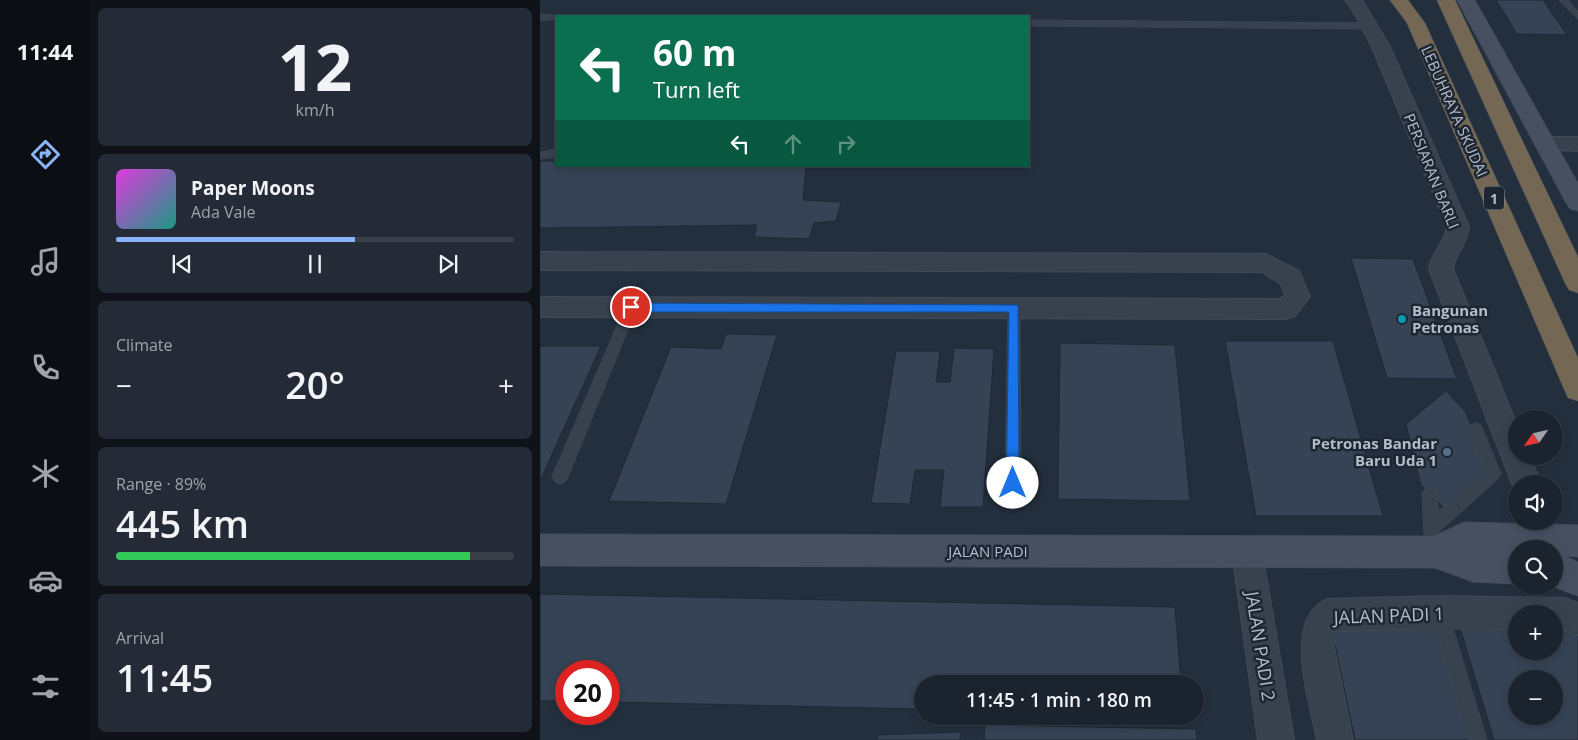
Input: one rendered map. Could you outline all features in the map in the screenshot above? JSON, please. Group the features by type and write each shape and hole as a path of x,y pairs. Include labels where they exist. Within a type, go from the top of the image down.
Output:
{"highway":[{"name":"LEBUHRAYA SKUDAI","path":"1399,0 1416,22 1578,389"},
{"path":"1420,0 1436,27 1522,197 1554,234"},
{"path":"1446,0 1578,283"}],"street":[{"name":"PERSIARAN BARLI","path":"1353,0 1361,9 1381,47 1458,227 1458,237 1441,260 1441,269 1523,475"},
{"path":"1466,0 1577,200"},
{"path":"1545,144 1578,144"},
{"path":"540,261 1266,262 1291,278 1298,298 1286,309 540,307"},
{"name":"JALAN PADI","path":"540,550 1247,552 1464,538 1508,541"},
{"name":"JALAN PADI","path":"1434,540 1473,566 1508,568"},
{"name":"JALAN PADI 2","path":"1247,552 1276,740"},
{"name":"JALAN PADI","path":"1563,572 1578,579"},
{"name":"JALAN PADI 1","path":"1335,740 1317,647 1320,626 1328,614 1440,612 1564,614 1578,620"}],"lane":[{"path":"1563,0 1578,16"},
{"path":"540,17 555,18"},
{"path":"1030,23 1369,26"},
{"path":"543,156 555,153"},
{"path":"560,477 631,307"},
{"path":"1013,483 1014,308"},
{"path":"1434,540 1493,474 1475,431 1502,423"},
{"path":"1430,494 1434,540"},
{"path":"1440,612 1478,740"}],"building":[{"path":"1496,0 1543,0 1567,35 1517,34"},
{"path":"540,161 555,161 555,167 806,167 803,200 841,202 836,221 814,223 809,239 754,237 757,225 540,228"},
{"name":"Bangunan Petronas","path":"1351,258 1413,259 1457,379 1387,378"},
{"path":"726,334 777,335 726,504 609,501 671,347 721,349"},
{"path":"1225,341 1333,341 1383,516 1256,516"},
{"path":"1060,343 1175,345 1190,501 1058,499"},
{"path":"540,346 601,346 540,481"},
{"path":"954,348 994,349 983,507 940,507 944,470 915,470 910,504 871,503 896,351 940,351 936,382 950,382"},
{"name":"Petronas Bandar Baru Uda 1","path":"1446,391 1465,411 1490,472 1445,509 1421,485 1406,424"},
{"path":"540,594 1175,607 1180,675 914,675 914,709 620,702 620,660 555,660 555,701 540,701"},
{"path":"1329,616 1434,617 1470,740 1355,740"},
{"path":"1458,621 1508,622 1508,660 1563,660 1563,622 1573,623 1578,634 1578,740 1494,740"},
{"path":"985,725 1196,729 1197,740 984,740"},
{"path":"961,732 960,740 878,740 878,735"}],"place":[{"name":"Bangunan Petronas","path":"1402,319"},
{"name":"Petronas Bandar Baru Uda 1","path":"1447,452"}],"route":[{"path":"631,307 1014,308 1013,483"}]}
